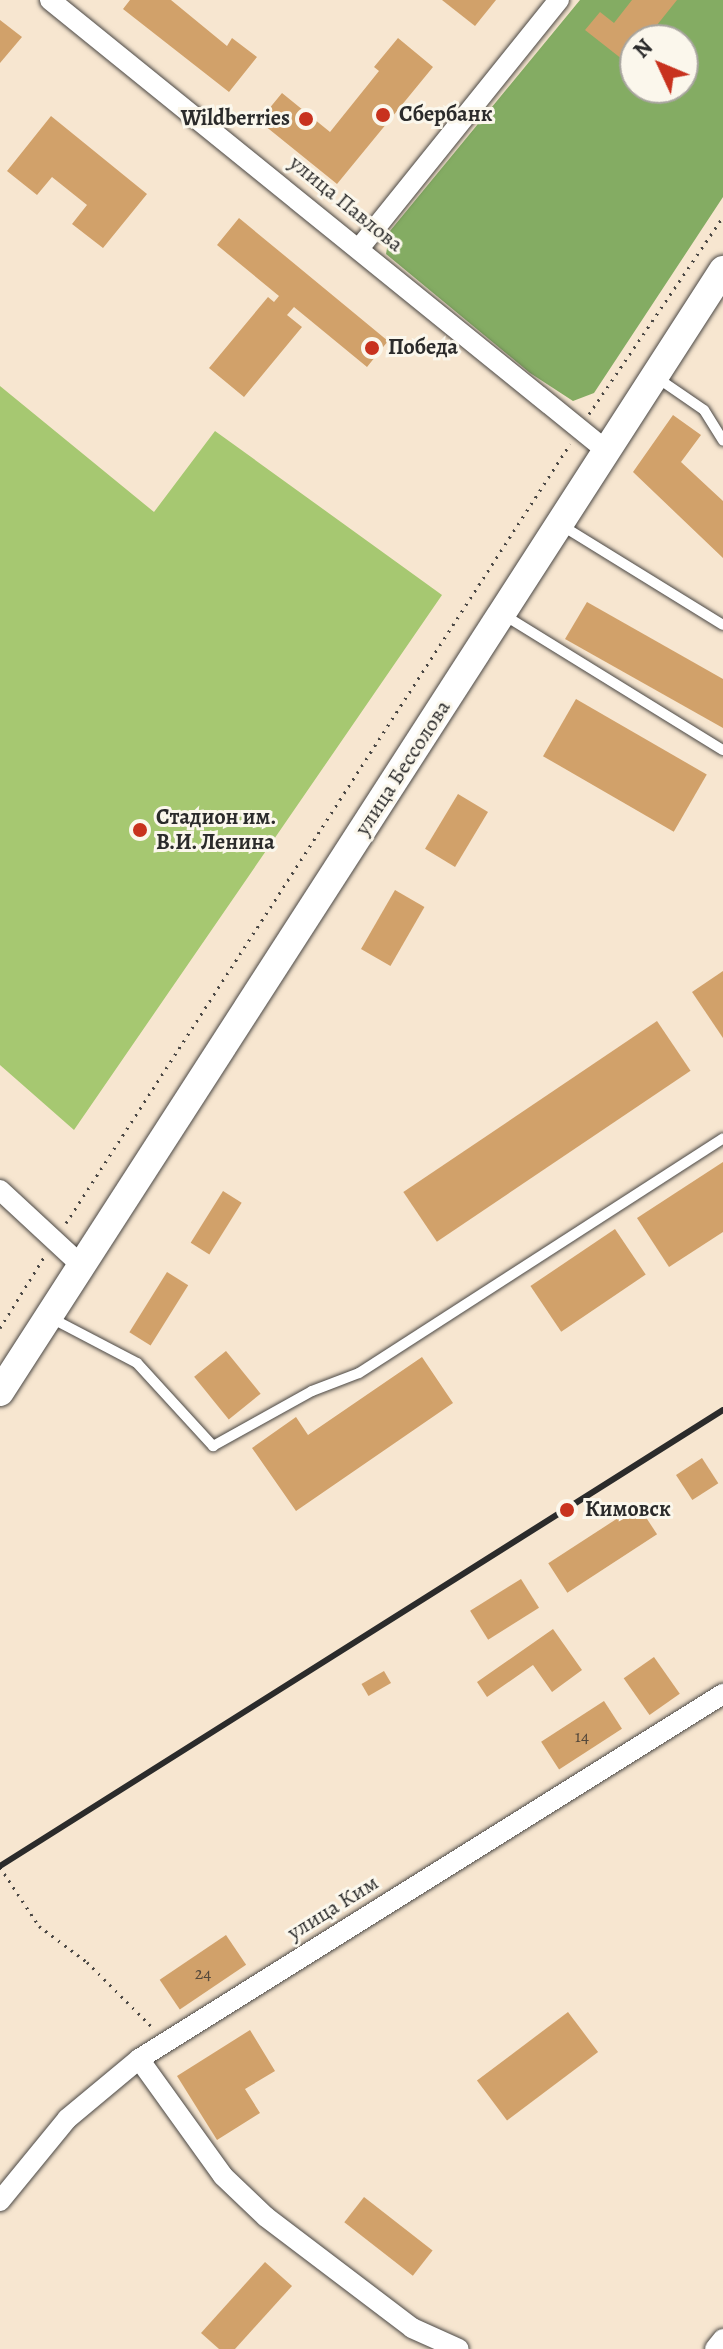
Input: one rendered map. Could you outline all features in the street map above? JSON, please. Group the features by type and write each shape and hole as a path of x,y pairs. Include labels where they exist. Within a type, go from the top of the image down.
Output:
{"main road":[{"name":"улица Бессолова","path":"0,1392 723,270"}],"street":[{"name":"улица Павлова","path":"50,0 361,246 607,451"},
{"path":"361,246 559,0"},
{"path":"0,1190 82,1266"},
{"name":"улица Ким","path":"0,2201 67,2119 139,2059 723,1694"},
{"path":"139,2059 223,2176 266,2217 412,2328 459,2349"},
{"path":"715,2349 723,2339"}],"lane":[{"path":"655,376 704,410 723,440"},
{"path":"559,524 723,625"},
{"path":"502,614 723,750"},
{"path":"49,1317 137,1363 213,1446 312,1391 359,1373 723,1138"}],"path":[{"path":"0,1328 580,428 723,217"},
{"path":"0,1867 39,1926 146,2016 162,2044"}],"green space":[{"path":"580,0 723,0 723,197 594,393 573,401 530,373 386,254 390,231"},
{"name":"Стадион им. В.И. Ленина","path":"0,386 154,512 215,431 442,595 74,1130 0,1065"}],"building":[{"path":"130,0 171,0 227,46 232,38 257,57 229,92 123,9"},
{"path":"442,0 496,0 475,26"},
{"path":"632,0 677,0 658,24 619,24 619,57 585,30 600,12 614,23"},
{"path":"0,20 22,37 0,63"},
{"path":"398,38 433,67 337,184 259,121 282,93 330,132 379,71 374,67"},
{"path":"51,116 147,194 103,248 72,224 87,205 52,177 37,195 7,171"},
{"path":"239,218 388,341 367,367 294,307 287,315 302,327 244,397 209,368 268,297 274,302 279,296 217,245"},
{"path":"673,415 701,435 681,462 723,501 723,558 633,472"},
{"path":"587,602 723,679 723,728 565,639"},
{"path":"576,699 707,774 674,832 543,756"},
{"path":"458,794 488,812 455,867 425,849"},
{"path":"395,890 424,907 390,966 361,949"},
{"path":"723,971 723,1038 692,992"},
{"path":"657,1021 691,1071 437,1242 403,1192"},
{"path":"723,1162 723,1232 669,1267 637,1218"},
{"path":"223,1191 242,1203 209,1254 191,1243"},
{"path":"615,1229 646,1275 561,1332 530,1286"},
{"path":"167,1272 188,1285 151,1345 129,1332"},
{"path":"226,1351 261,1394 229,1420 194,1377"},
{"path":"422,1357 453,1403 296,1511 252,1448 296,1417 308,1435"},
{"path":"702,1458 718,1483 692,1500 676,1475"},
{"name":"Кимовск","path":"638,1505 657,1534 567,1593 548,1563"},
{"path":"521,1579 539,1608 488,1640 470,1611"},
{"path":"553,1629 582,1670 552,1692 533,1665 487,1697 477,1682"},
{"path":"654,1657 680,1694 650,1715 624,1678"},
{"path":"384,1671 391,1683 368,1696 361,1684"},
{"path":"604,1701 622,1729 559,1770 541,1742"},
{"path":"226,1935 246,1965 180,2010 160,1980"},
{"path":"568,2012 598,2052 507,2121 477,2081"},
{"path":"250,2030 275,2071 245,2089 260,2113 217,2140 177,2076"},
{"path":"364,2197 433,2251 413,2276 344,2222"},
{"path":"265,2262 292,2286 235,2349 219,2349 201,2333"}],"railway":[{"path":"0,1866 723,1410"}],"place":[{"name":"Сбербанк","path":"383,115"},
{"name":"Wildberries","path":"306,119"},
{"name":"Победа","path":"372,348"},
{"name":"Стадион им. В.И. Ленина","path":"140,830"},
{"name":"Кимовск","path":"567,1510"}]}
